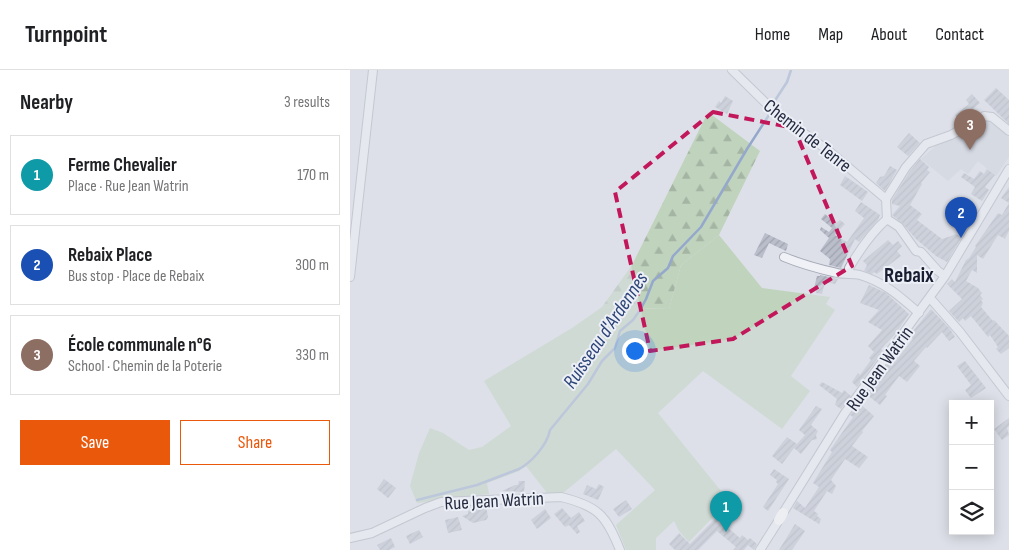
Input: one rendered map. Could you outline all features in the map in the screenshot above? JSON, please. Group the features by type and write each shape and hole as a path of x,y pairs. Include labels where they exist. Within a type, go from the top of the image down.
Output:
{"street":[{"path":"350,277 373,70"},
{"name":"Chemin de Tenre","path":"732,70 772,110 829,151 886,198"},
{"path":"850,274 849,268 854,260 887,219 886,198 906,166 926,144 951,135 984,116 992,116 1009,131"},
{"name":"Rue Jean Watrin","path":"760,550 845,414 946,276 1009,169"},
{"path":"887,219 898,228 916,250 921,252 938,271 946,276"},
{"path":"784,256 797,262 839,274 857,274 888,287 919,313"},
{"path":"930,298 960,332 1009,396"},
{"name":"Rue Jean Watrin","path":"350,538 372,533 441,502 561,497 578,501 591,507 605,518 620,550"}],"highlighted area":[{"path":"713,112 794,128 852,266 733,339 650,351 615,192"}],"shaded area":[{"path":"986,119 1009,137 1009,157 996,176 978,161 968,174 961,169 948,181 921,159 939,143"}],"green space":[{"path":"708,112 760,151 719,235 681,265 669,309 602,307 632,265"},
{"path":"719,235 762,288 830,297 826,304 835,310 791,376 810,391 782,429 703,371 658,413 725,496 715,515 689,542 679,531 674,521 656,538 656,550 626,550 616,525 655,490 616,449 563,493 547,493 526,466 519,471 487,483 489,494 417,503 410,486 419,453 430,428 443,433 469,450 482,447 511,426 484,381 572,328 602,307 669,309 681,265"}],"building":[{"path":"996,88 1009,100 1009,124 984,100"},
{"path":"972,94 980,103 968,113 972,117 961,123 955,115 969,104 966,100"},
{"path":"725,96 733,101 727,114 715,107 719,101 721,103"},
{"path":"909,133 920,143 908,156 897,147"},
{"path":"920,159 929,167 927,170 930,172 921,183 910,205 922,214 917,220 942,239 955,234 962,237 947,262 936,256 916,239 892,215 900,206 892,204 892,200"},
{"path":"890,166 897,170 885,191 876,183 880,177 884,176"},
{"path":"987,169 995,175 985,187 989,190 982,201 971,194 975,187 961,177 964,173 974,179 980,171 984,174"},
{"path":"845,176 868,192 862,201 840,185"},
{"path":"1009,187 1009,203 1001,198"},
{"path":"861,202 880,215 878,220 859,242 855,239 841,268 829,265 830,259 820,251 829,238 820,230 821,227 829,232 832,228 821,219 825,214 836,223 840,220 845,224 835,235 847,242 864,218 855,211"},
{"path":"1009,203 1009,231 1005,239 998,235 983,259 977,255 977,273 972,270 966,281 978,288 982,293 980,295 983,299 981,300 983,303 981,307 1009,336 1009,348 1001,354 996,349 998,347 990,335 988,337 971,316 965,321 963,318 959,322 949,311 962,299 947,284 952,279 955,282 975,246 998,213 1002,215"},
{"path":"765,233 788,244 786,251 769,243 762,258 754,255"},
{"path":"888,240 893,245 898,241 902,246 897,251 901,256 877,274 864,271 867,265 863,261"},
{"path":"817,276 838,279 835,284 825,282 822,294 816,293 814,288"},
{"path":"869,285 886,293 909,314 896,333 881,349 883,351 857,387 852,382 871,360 869,358 874,352 868,346 882,330 868,322 879,310 860,303"},
{"path":"931,309 955,337 949,341 942,332 914,361 920,366 907,382 899,376 880,405 866,394 892,358 896,360 913,339 911,338 915,333 913,331"},
{"path":"965,361 986,388 971,398 965,390 971,385 957,366"},
{"path":"822,382 842,393 844,390 851,396 841,409 835,405 837,399 819,385"},
{"path":"859,403 874,416 852,446 868,457 859,468 845,459 831,480 836,486 832,494 827,491 814,511 821,519 819,524 793,508 797,501 805,508 819,487 813,483 832,452 830,450 853,417 850,415"},
{"path":"816,406 822,409 811,425 818,431 817,439 812,440 801,454 794,448 782,464 772,456 787,437 797,444 805,435 799,430"},
{"path":"1009,418 1009,426 1007,428 1009,435 1002,440 994,429"},
{"path":"774,469 789,479 768,511 763,507 778,484 777,480 770,475"},
{"path":"384,479 396,488 388,498 377,489"},
{"path":"519,481 525,481 524,492 502,491 518,485"},
{"path":"599,484 604,487 598,500 583,494 587,485 596,489"},
{"path":"626,500 632,509 619,517 613,509"},
{"path":"486,506 488,517 486,520 473,523 462,516 468,514 468,511"},
{"path":"562,508 571,518 579,512 585,521 577,526 580,532 577,534 569,525 565,527 554,514"},
{"path":"545,509 551,518 537,529 531,520"},
{"path":"458,517 462,530 448,533 445,520"},
{"path":"716,518 740,538 742,535 748,540 750,538 757,544 754,550 748,545 744,550 733,550 736,547 717,531 698,550 675,550 669,544 679,533 690,544"},
{"path":"795,524 805,531 792,550 779,550"},
{"path":"419,530 423,537 410,544 406,536"},
{"path":"391,538 395,547 389,550 380,550 377,545"}],"waterway":[{"name":"Ruisseau d'Ardennes","path":"774,102 787,82 791,70"},
{"name":"Ruisseau d'Ardennes","path":"417,500 477,485 519,469 534,458 546,441 550,430 588,384 602,361 615,348 620,331 633,320 640,310 653,281 668,268 673,256 701,227 769,115"}],"place":[{"name":"École communale n°6","path":"970,150"},
{"name":"Rebaix Place","path":"961,238"},
{"name":"Ferme Chevalier","path":"726,532"}],"district":[{"name":"Rebaix","path":"909,275"}]}
